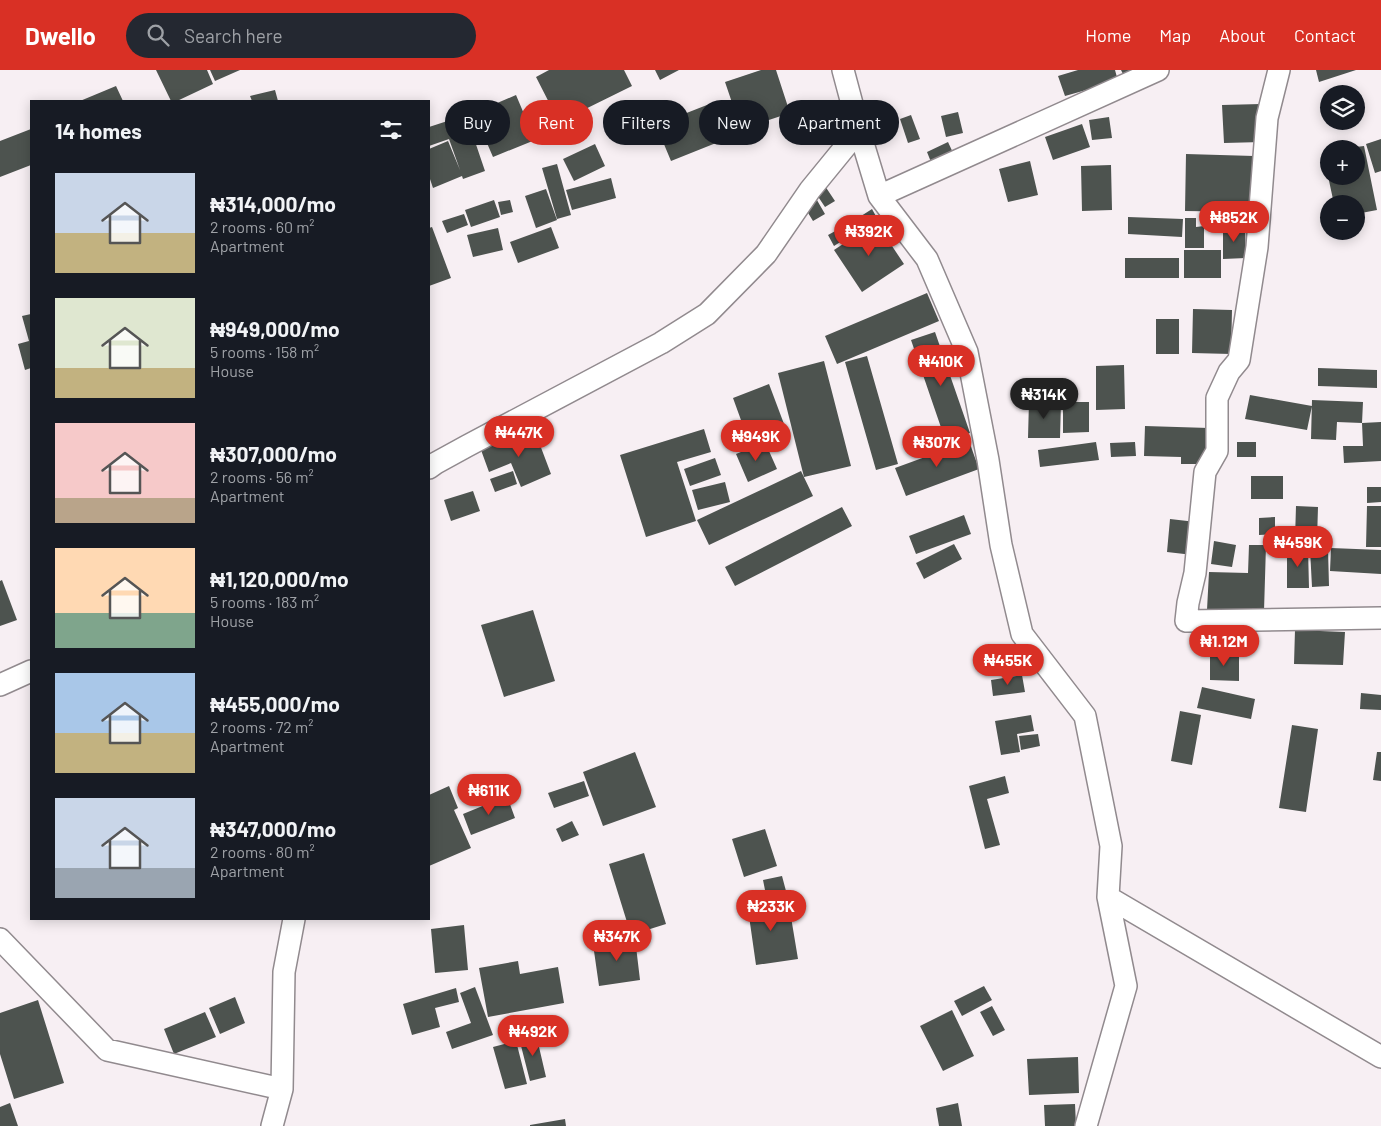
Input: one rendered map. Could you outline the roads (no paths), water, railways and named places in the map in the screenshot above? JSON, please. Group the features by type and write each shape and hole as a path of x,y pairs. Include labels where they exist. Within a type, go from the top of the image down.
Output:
{"street":[{"path":"843,70 850,100"},
{"path":"880,196 1158,70"},
{"path":"1279,70 1267,118 1257,247 1239,360 1228,372 1216,398 1216,451 1205,472 1195,573 1188,602 1186,621 1381,618"},
{"path":"431,471 661,343 707,314 766,254 810,190 846,145"},
{"path":"863,145 880,196 927,259 967,352 1002,545 1022,634 1085,716 1111,846 1108,897 1126,986 1086,1126"},
{"path":"0,685 30,671"},
{"path":"1108,897 1381,1057"},
{"path":"272,1126 282,1089 284,972 294,920"},
{"path":"0,939 108,1050 282,1089"}]}
